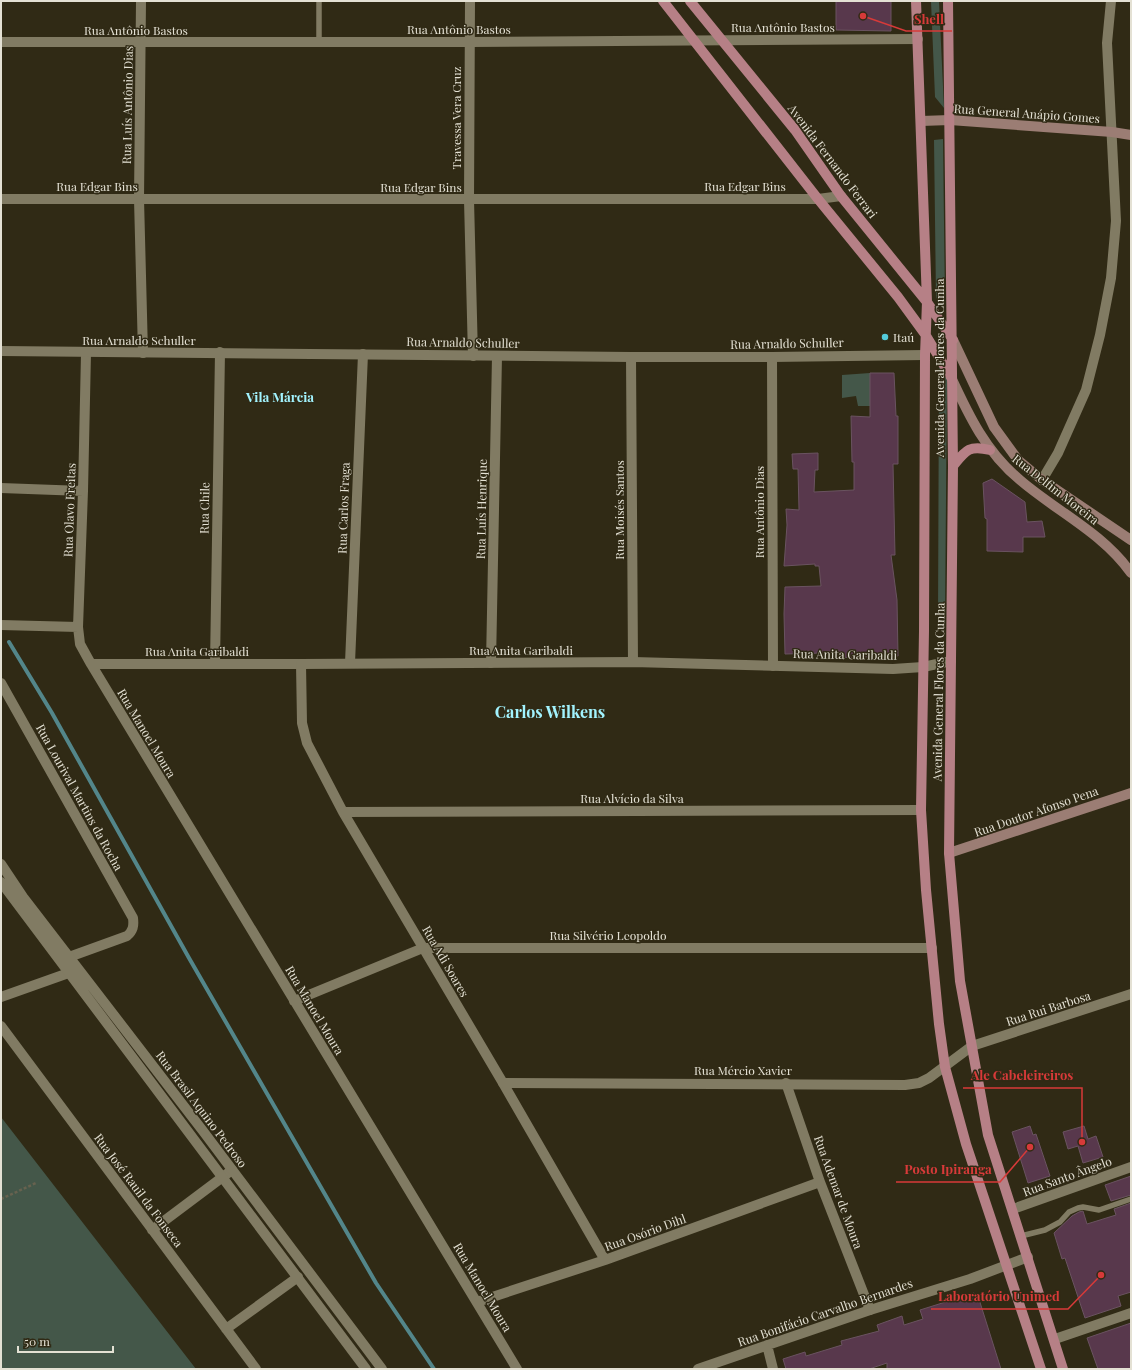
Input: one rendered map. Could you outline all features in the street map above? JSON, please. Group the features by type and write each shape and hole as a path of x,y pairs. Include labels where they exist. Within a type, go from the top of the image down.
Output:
{"main road":[{"path":"663,1 818,199 898,297 925,334 951,377"},
{"name":"Avenida Fernando Ferrari","path":"690,1 795,130 841,196 927,302 953,340"},
{"name":"Avenida General Flores da Cunha","path":"916,1 927,302 925,334"},
{"name":"Avenida General Flores da Cunha","path":"948,1 953,340 951,377 953,466 949,853 960,981 988,1135 1055,1339 1063,1369"},
{"name":"Rua General Anápio Gomes","path":"921,121 950,120 1112,132 1131,135"},
{"path":"925,334 925,355"},
{"path":"953,340 994,427 1018,460 1042,480 1131,540"},
{"name":"Avenida General Flores da Cunha","path":"925,355 921,810 939,1024 945,1067 966,1144 1040,1369"},
{"name":"Rua Delfim Moreira","path":"951,377 964,404 990,450 1020,480 1113,551 1131,573"},
{"path":"953,466 964,452 969,449 979,447 990,450"},
{"name":"Rua Doutor Afonso Pena","path":"949,853 1131,793"}],"street":[{"name":"Rua Luís Antônio Dias","path":"141,1 139,199 143,353"},
{"name":"Travessa Vera Cruz","path":"470,1 469,200 473,356"},
{"path":"1042,480 1058,453 1086,390 1100,335 1111,278 1116,221 1107,43 1111,1"},
{"name":"Rua Antônio Bastos","path":"1,42 918,40"},
{"name":"Rua Edgar Bins","path":"1,199 818,199 841,196"},
{"name":"Rua Arnaldo Schuller","path":"1,351 632,357 925,355"},
{"name":"Rua Chile","path":"215,664 220,352"},
{"name":"Rua Olavo Freitas","path":"86,353 78,627 80,644 91,664"},
{"name":"Rua Carlos Fraga","path":"350,663 363,354"},
{"name":"Rua Luís Henrique","path":"491,663 497,356"},
{"name":"Rua Moisés Santos","path":"632,357 633,662"},
{"name":"Rua Antônio Dias","path":"772,357 773,666"},
{"path":"1,488 83,491"},
{"path":"1,625 78,627"},
{"name":"Rua Anita Garibaldi","path":"91,664 633,662 893,669 923,667 951,661"},
{"name":"Rua Manoel Moura","path":"91,664 517,1369"},
{"name":"Rua Adi Soares","path":"301,664 304,733 307,743 343,812 605,1260"},
{"name":"Rua Lourival Martins da Rocha","path":"1,683 129,911 134,924 132,931 127,936 69,957"},
{"name":"Rua Alvício da Silva","path":"343,812 921,810"},
{"name":"Rua Brasil Aquino Pedroso","path":"1,864 23,897 382,1369"},
{"name":"Rua Brasil Aquino Pedroso","path":"1,882 223,1176 366,1369"},
{"name":"Rua Silvério Leopoldo","path":"294,1001 423,948 932,948"},
{"path":"1,997 79,970"},
{"name":"Rua Rui Barbosa","path":"972,1046 1131,994"},
{"name":"Rua José Rauil da Fonseca","path":"1,1026 256,1369"},
{"name":"Rua Mércio Xavier","path":"502,1083 786,1083 905,1085 918,1083 929,1078 972,1046"},
{"name":"Rua Ademar de Moura","path":"786,1083 820,1182 870,1310"},
{"name":"Rua Santo Ângelo","path":"1013,1209 1131,1167"},
{"path":"152,1230 232,1170"},
{"name":"Rua Osório Dihl","path":"477,1302 605,1260 820,1182"},
{"name":"Rua Bonifácio Carvalho Bernardes","path":"698,1369 870,1310 970,1278 1028,1257"},
{"path":"226,1329 298,1277"},
{"path":"1055,1339 1131,1313"},
{"path":"767,1345 773,1369"}],"lane":[{"path":"319,1 319,42"},
{"path":"1021,1236 1045,1230 1060,1222 1069,1212 1078,1208 1083,1207 1099,1210 1131,1199"}],"path":[{"path":"1,1199 36,1183"}],"green space":[{"path":"931,1 939,1 944,108 935,97"},
{"path":"943,139 945,303 936,298 934,140"},
{"path":"939,364 947,375 945,623 938,623"},
{"path":"870,373 870,406 858,406 856,396 842,398 842,375"},
{"path":"1,1117 196,1369 1,1369"}],"building":[{"path":"836,1 891,1 891,31 836,30"},
{"path":"870,373 894,373 896,416 898,416 898,464 893,464 895,555 891,555 897,600 898,656 822,658 822,653 785,654 785,587 821,586 819,566 815,566 815,564 784,566 787,525 786,509 799,510 798,469 793,469 792,454 818,453 818,470 815,470 814,492 854,490 851,416 870,417"},
{"path":"992,479 1025,502 1027,522 1042,521 1045,537 1023,537 1023,552 987,551 987,519 985,518 983,483"},
{"path":"1030,1126 1033,1135 1036,1134 1050,1176 1028,1183 1012,1132"},
{"path":"1084,1126 1088,1139 1096,1136 1103,1157 1083,1163 1078,1146 1068,1149 1063,1132"},
{"path":"1131,1176 1131,1195 1111,1201 1105,1185"},
{"path":"1131,1203 1131,1292 1118,1296 1121,1306 1085,1318 1065,1258 1062,1259 1054,1233 1072,1216 1079,1212 1083,1211 1087,1224 1116,1215 1114,1209"},
{"path":"974,1293 976,1297 978,1296 1001,1369 887,1369 887,1363 869,1369 786,1369 783,1359 805,1352 806,1356 842,1345 841,1341 879,1331 877,1325 902,1316 904,1325 923,1319 920,1310"},
{"path":"1131,1323 1131,1369 1098,1369 1087,1338"}],"waterway":[{"path":"9,642 52,713 189,958 376,1283 434,1369"}],"place":[{"name":"Shell","path":"863,16"},
{"name":"Itaú","path":"885,337"},
{"name":"Ale Cabeleireiros","path":"1082,1142"},
{"name":"Posto Ipiranga","path":"1030,1147"},
{"name":"Laboratório Unimed","path":"1101,1275"}],"district":[{"name":"Vila Márcia","path":"280,396"},
{"name":"Carlos Wilkens","path":"550,711"}]}
